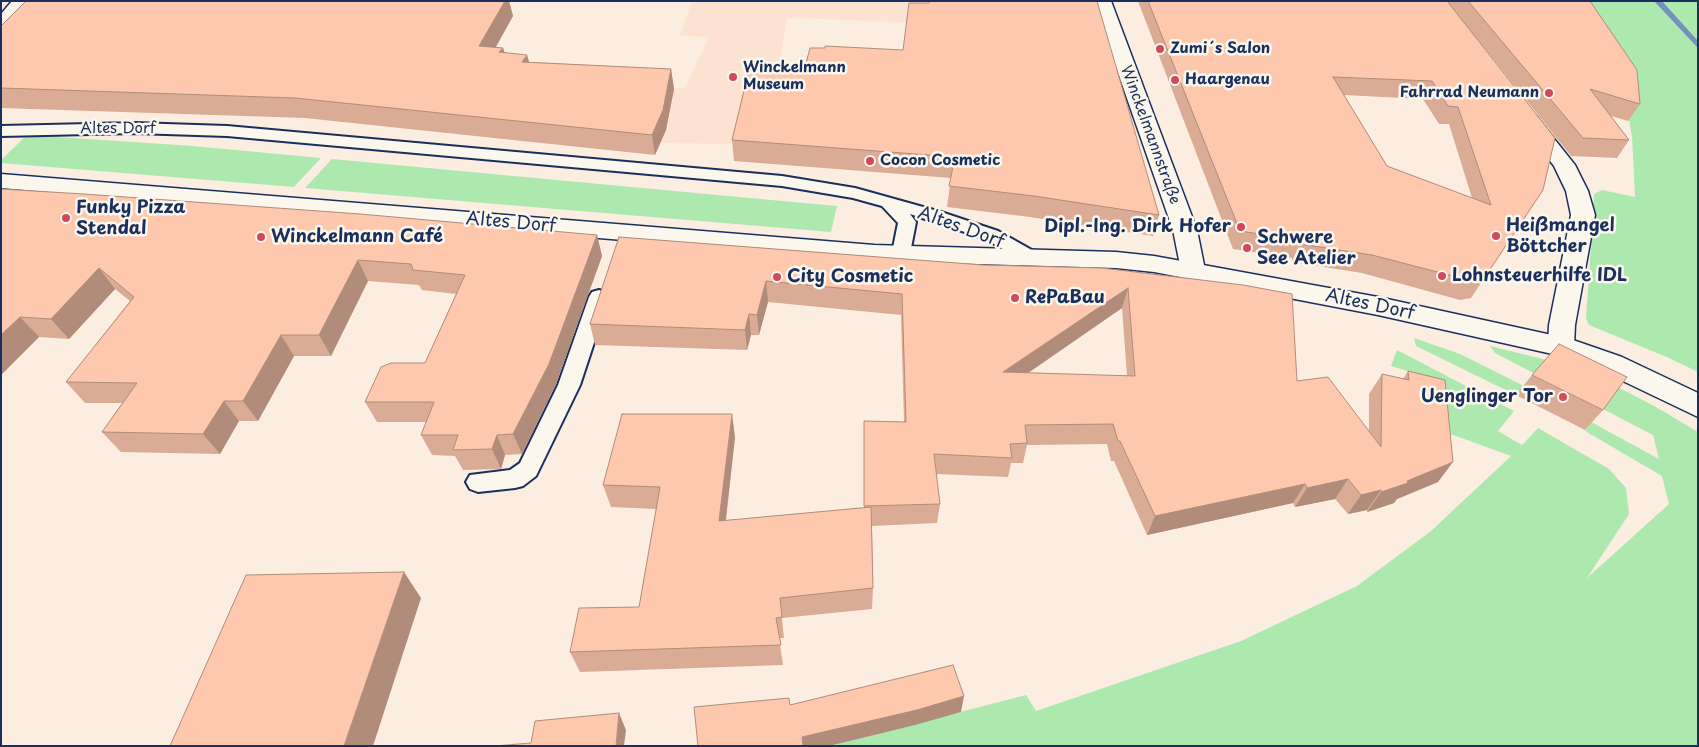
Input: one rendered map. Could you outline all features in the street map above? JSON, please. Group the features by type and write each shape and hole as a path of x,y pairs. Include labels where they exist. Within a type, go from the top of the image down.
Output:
{"main road":[{"path":"1,25 22,1"},
{"name":"Winckelmannstraße","path":"1102,1 1185,230 1193,270"},
{"path":"1515,102 1564,165 1577,191 1583,215 1562,325 1561,346"},
{"name":"Altes Dorf","path":"1,181 58,184 618,242 1116,260 1193,270 1561,346 1628,371 1698,406"}],"lane":[{"name":"Altes Dorf","path":"1,131 135,128 227,131 782,181 827,187 992,235 1030,256"},
{"name":"Altes Dorf","path":"889,204 907,222 902,253"},
{"path":"478,482 515,479 528,468 569,385 606,278"}],"shaded area":[{"name":"Winckelmann Museum","path":"692,1 1085,1 928,23 787,18 779,67 773,87 738,144 660,143 667,130 674,88 685,88 709,37 680,36"}],"green space":[{"path":"1579,1 1698,1 1698,372 1589,325 1586,319 1594,194 1602,190 1635,197 1632,136 1627,110"},
{"path":"27,135 193,146 321,158 294,187 1,163 1,160"},
{"path":"332,159 837,206 831,232 305,188"},
{"path":"1414,338 1460,354 1524,386 1522,398 1416,346"},
{"path":"1490,346 1555,362 1606,381 1656,407 1698,432 1698,746 829,746 1026,695 1036,711 1241,641 1357,586 1431,531 1511,456 1434,428 1430,378 1391,366 1397,350 1514,411 1498,431 1522,445 1538,428 1609,469 1626,488 1629,514 1587,578 1669,504 1662,476 1585,431 1591,422 1659,459 1653,435 1495,353"}],"building":[{"path":"26,1 505,1 479,46 503,48 499,52 527,55 522,62 671,69 663,110 652,135 295,98 1,88 1,26"},
{"path":"930,1 1097,1 1159,215 1034,196 949,186 955,157 732,140 750,66 799,69 805,67 810,48 825,48 825,46 903,50 909,3 929,3"},
{"path":"1148,1 1447,1 1555,138 1543,190 1483,280 1472,281 1372,255 1300,244 1300,240 1240,231","holes":["1333,77 1432,81 1448,106 1458,107 1491,205 1387,166"]},
{"path":"1468,1 1590,1 1637,70 1640,104 1590,89 1629,140 1583,138"},
{"path":"1,189 360,214 597,235 549,364 513,434 497,435 492,449 453,450 458,435 421,435 434,402 365,402 381,367 391,363 425,363 465,275 413,270 411,264 358,260 319,335 281,335 243,401 224,401 203,434 102,432 137,383 66,382 134,297 99,268 51,319 20,317 1,335"},
{"path":"619,237 983,265 1102,268 1243,285 1292,294 1297,381 1328,377 1381,447 1382,374 1409,380 1408,371 1445,380 1453,462 1407,481 1408,483 1381,492 1381,490 1361,495 1348,479 1307,488 1305,484 1155,516 1120,441 1118,441 1113,424 1025,425 1027,443 1010,444 1012,458 934,454 940,504 864,506 864,421 906,422 902,294 766,281 757,315 749,314 745,330 590,324","holes":["1128,288 1135,376 1003,372"]},
{"path":"1559,344 1627,377 1603,410 1532,375"},
{"path":"622,414 732,414 719,521 871,507 873,588 780,598 782,617 776,618 781,645 570,652 579,608 639,607 660,487 603,485"},
{"path":"404,572 344,746 170,746 246,575"},
{"path":"953,665 964,696 917,710 802,737 803,746 698,746 694,707 789,698 790,705"},
{"path":"619,713 616,746 494,746 531,743 535,721"}],"waterway":[{"path":"1658,1 1698,46"}],"place":[{"name":"Zumi´s Salon","path":"1160,49"},
{"name":"Winckelmann Museum","path":"733,77"},
{"name":"Haargenau","path":"1175,80"},
{"name":"Fahrrad Neumann","path":"1549,93"},
{"name":"Cocon Cosmetic","path":"870,161"},
{"name":"Funky Pizza Stendal","path":"66,218"},
{"name":"Dipl.-Ing. Dirk Hofer","path":"1241,227"},
{"name":"Heißmangel Böttcher","path":"1496,236"},
{"name":"Winckelmann Café","path":"261,237"},
{"name":"Schwere See Atelier","path":"1247,248"},
{"name":"Lohnsteuerhilfe IDL","path":"1442,276"},
{"name":"City Cosmetic","path":"777,277"},
{"name":"RePaBau","path":"1015,298"},
{"name":"Uenglinger Tor","path":"1563,397"}]}
